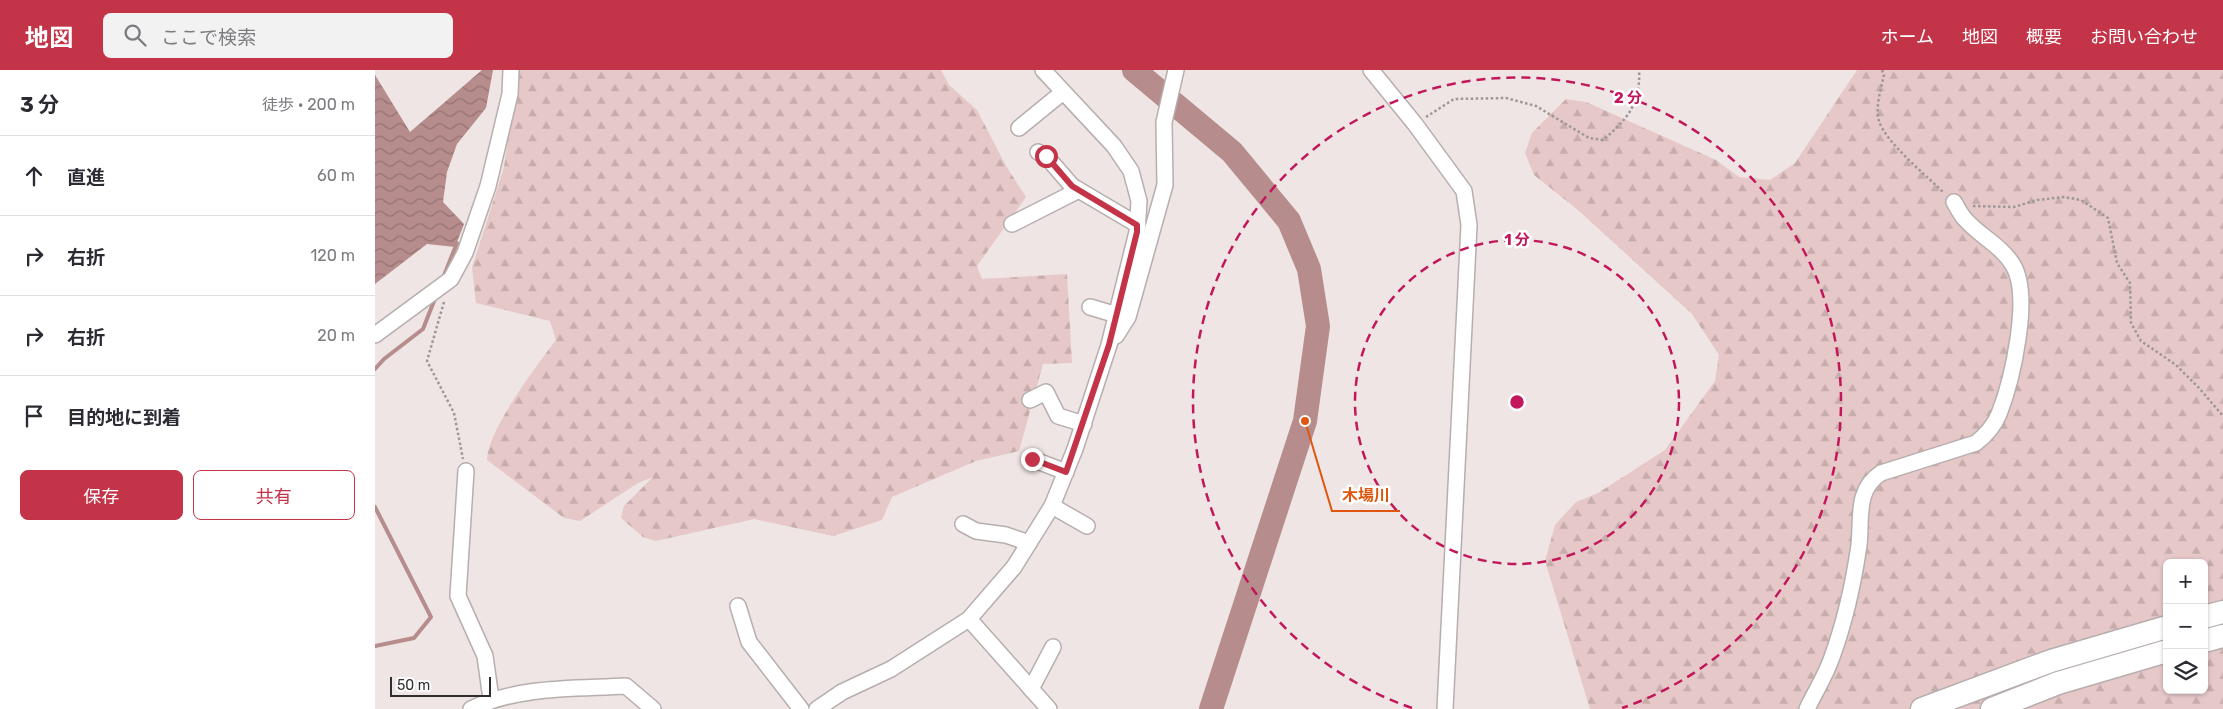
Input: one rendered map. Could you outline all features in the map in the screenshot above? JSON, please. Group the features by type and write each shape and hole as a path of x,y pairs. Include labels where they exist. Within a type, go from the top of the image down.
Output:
{"highway":[{"path":"2208,616 2223,612"},
{"path":"1922,709 2051,661 2163,628"},
{"path":"2208,640 2223,636"},
{"path":"1992,709 2058,683 2163,652"}],"street":[{"path":"375,335 451,279 465,254 488,186 510,94 511,70"},
{"path":"817,709 842,692 891,669 969,620 1014,567 1052,506 1084,424 1117,315 1137,225 1139,201 1131,171 1114,146 1043,70"},
{"path":"1109,345 1128,317 1165,185 1164,122 1177,70"},
{"path":"1371,70 1415,124 1464,191 1469,225 1445,709"},
{"path":"1019,128 1063,92"},
{"path":"1038,152 1046,156 1072,186 1137,225"},
{"path":"1012,224 1079,190"},
{"path":"1807,709 1832,658 1845,612 1859,547 1863,490 1871,479 1881,473 1976,443 1987,434 1999,414 2016,352 2022,296 2014,266 1998,246 1964,218 1954,202"},
{"path":"1090,307 1117,315"},
{"path":"1029,400 1046,392 1058,416 1084,424"},
{"path":"1032,459 1066,472"},
{"path":"466,471 458,596 485,656 491,700"},
{"path":"1052,506 1087,526"},
{"path":"963,524 976,531 1006,535 1029,543"},
{"path":"738,606 749,642 801,709"},
{"path":"969,620 1049,709"},
{"path":"1031,689 1053,647"},
{"path":"471,709 491,700 543,691 626,686 653,709"}],"path":[{"path":"1415,124 1454,98 1506,98 1536,106 1589,138 1603,140 1623,123 1631,111 1640,86 1639,70"},
{"path":"1881,70 1884,75 1878,104 1879,121 1893,143 1954,202 1983,208 2014,207 2037,200 2064,197 2081,200 2108,218 2117,262 2130,283 2131,323 2141,341 2176,365 2223,416"},
{"path":"451,279 427,361 453,413 466,471"}],"green space":[{"path":"517,70 941,70 949,85 977,110 1006,166 1026,197 977,266 982,279 1067,274 1072,363 1043,364 1019,451 976,461 892,497 882,520 833,536 754,519 656,541 643,537 621,518 624,506 653,477 638,483 580,521 564,518 487,460 489,447 495,432 514,398 556,340 550,321 476,303 472,268 504,167"},
{"path":"1857,70 2223,70 2223,709 1590,709 1545,561 1555,525 1576,502 1598,493 1665,450 1715,381 1719,355 1692,314 1578,210 1534,175 1525,153 1532,133 1566,99 1586,102 1716,160 1739,177 1770,180 1795,163"}],"water":[{"path":"482,70 493,70 486,108 457,144 447,172 443,202 464,224 455,247 427,244 375,284 375,75 410,132"}],"waterway":[{"path":"1134,70 1232,152 1289,221 1309,269 1318,326 1305,421 1211,709"},
{"path":"443,278 457,243"},
{"path":"375,369 384,359 423,329 436,296"},
{"path":"375,507 431,617 414,638 375,646"}],"place":[{"name":"木場川","path":"1305,421"}],"route":[{"path":"1032,459 1066,472 1109,345 1137,232 1137,225 1072,186 1046,156"}]}
